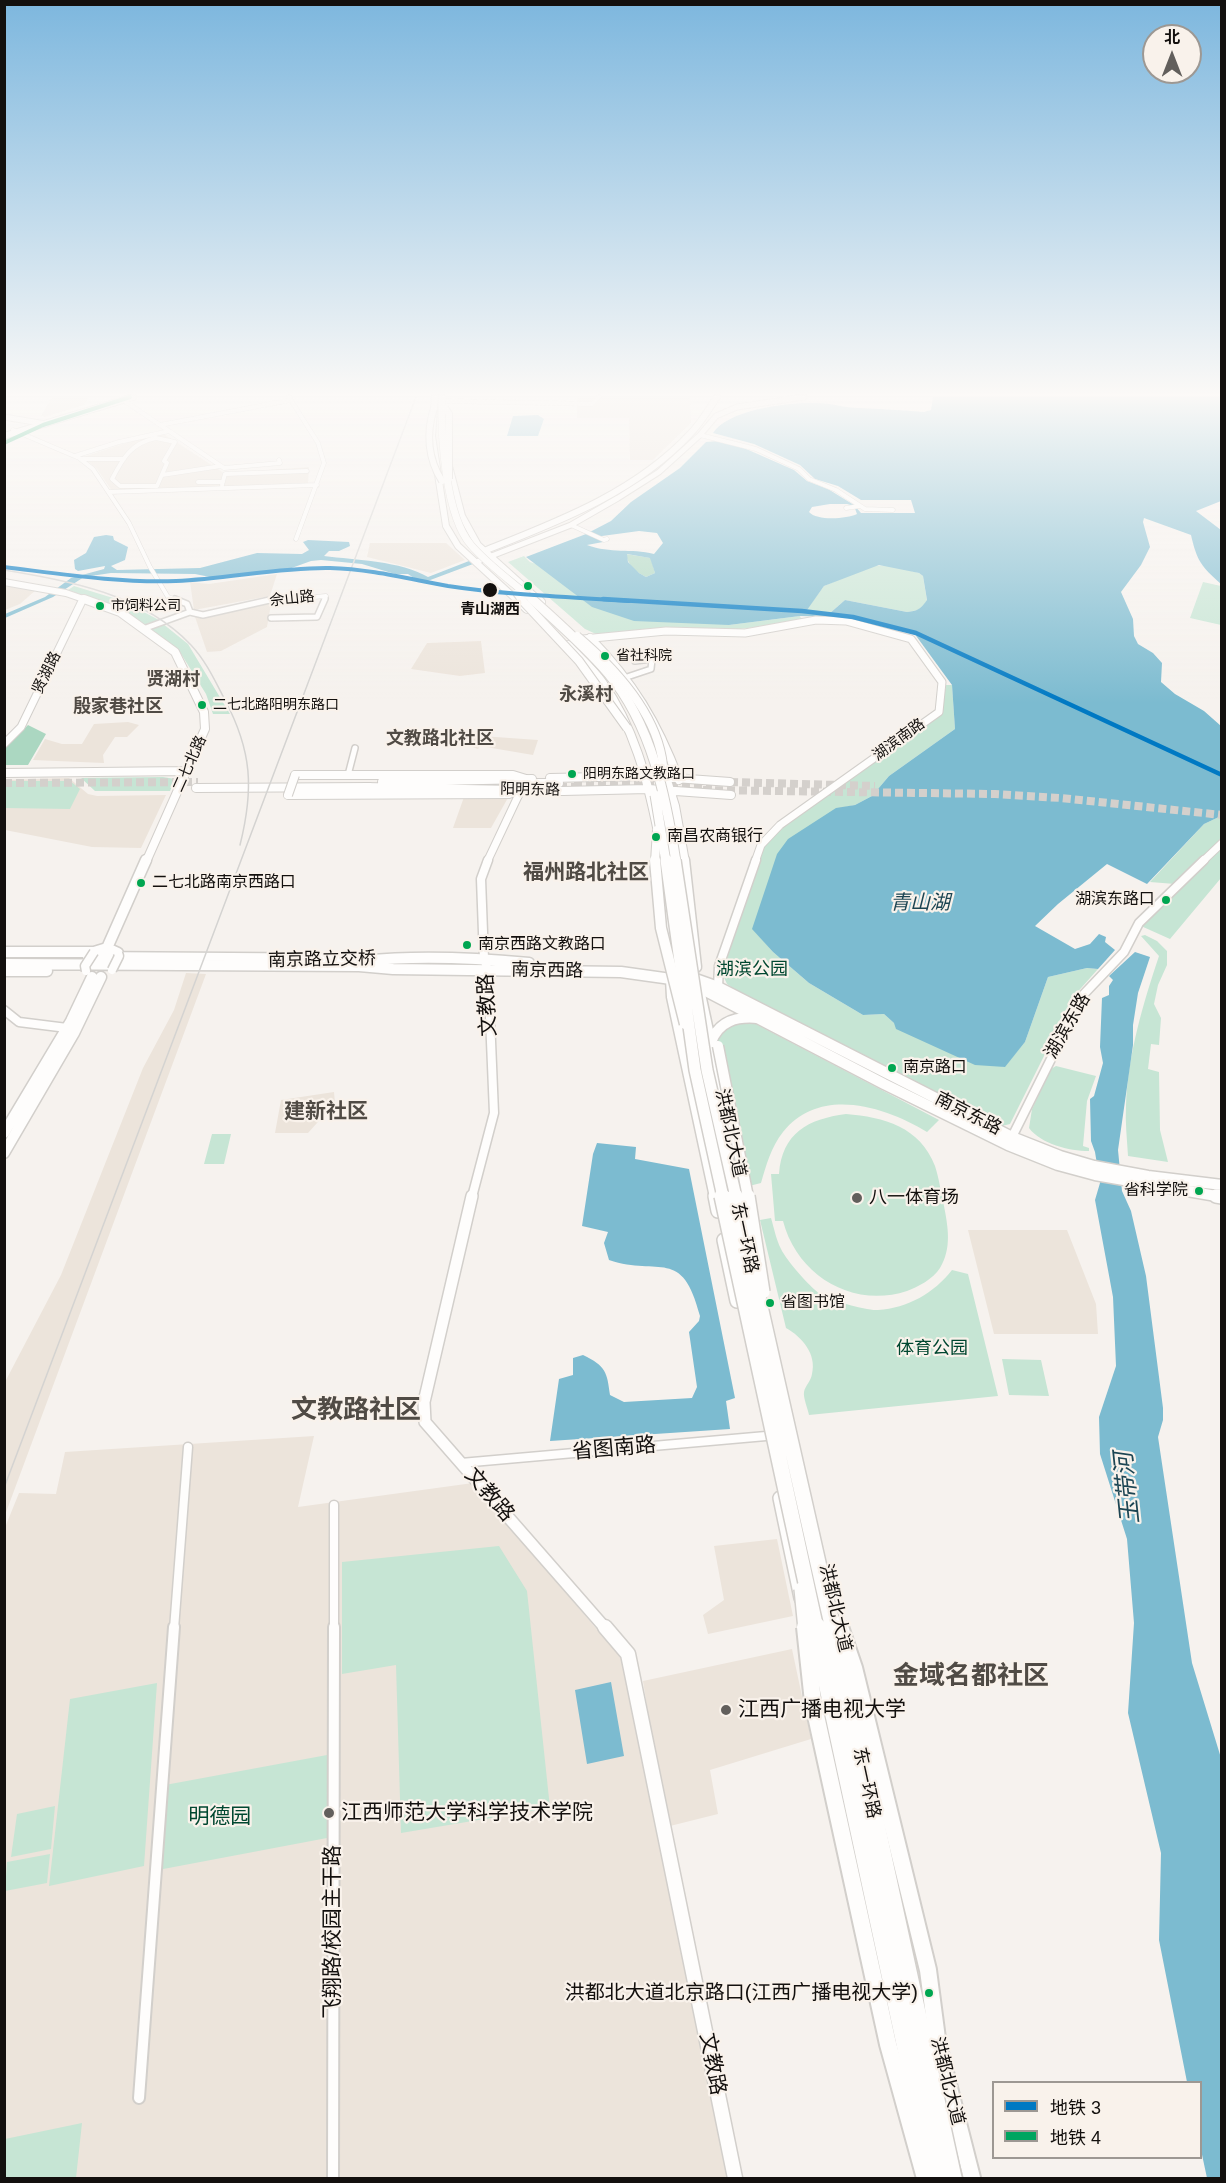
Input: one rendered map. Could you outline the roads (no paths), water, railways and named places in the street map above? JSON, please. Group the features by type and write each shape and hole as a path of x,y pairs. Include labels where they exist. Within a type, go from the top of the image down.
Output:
{"highway":[{"name":"东一环路","path":"446,499 446,509 456,535 561,634 616,695 638,735 647,763 661,824 690,1043 795,1538 935,2178"},
{"name":"东一环路","path":"451,499 462,534 471,545 560,624 592,656 618,687 644,734 655,762 672,833 707,1070 815,1548 952,2178"}],"main road":[{"name":"洪都北大道","path":"441,499 443,515 458,546 586,661 611,693 623,714 647,776 657,830 672,997 926,2178"},
{"name":"洪都北大道","path":"458,499 466,525 485,552 599,659 632,700 646,723 672,792 683,849 699,983 813,1514 938,2046 972,2178"},
{"path":"485,552 570,513 594,499"},
{"path":"485,552 572,515 600,499"},
{"name":"二七北路","path":"5,582 66,593 120,612 175,652 204,712 205,729 107,948"},
{"path":"516,593 534,616 568,649 589,674 627,728"},
{"path":"560,624 594,650 622,681 653,729 663,756 663,765"},
{"path":"590,638 627,677 660,729 679,780"},
{"path":"4,774 186,773"},
{"path":"295,775 348,775 513,775 523,784 509,794 288,795 295,775"},
{"name":"阳明东路","path":"523,784 647,776 730,782"},
{"name":"阳明东路","path":"367,785 523,784 731,795"},
{"name":"阳明东路","path":"197,785 559,785"},
{"path":"657,830 654,853 662,937 690,1043"},
{"path":"4,962 94,952 107,948 114,949 118,953"},
{"path":"4,962 93,975 112,970"},
{"name":"南京路立交桥","path":"4,962 359,966 393,964"},
{"name":"南京西路","path":"393,964 486,964 670,975 699,983"},
{"path":"4,1153 8,1134 67,1028 93,975"},
{"path":"8,1134 74,1033 93,975"},
{"name":"南京东路","path":"699,983 718,987 1010,1141"},
{"name":"南京东路","path":"699,983 758,1018 1058,1165 1125,1175 1221,1197"},
{"path":"758,1018 733,1018 720,1026 712,1038 755,1233 775,1378"},
{"name":"南京东路","path":"1125,1175 1221,1185"},
{"path":"795,1538 813,1702 888,2044 926,2178"},
{"path":"815,1548 854,1668 928,1970 938,2046"}],"street":[{"path":"113,499 129,523 150,567 168,597 187,604 190,612"},
{"path":"296,539 312,499"},
{"path":"476,562 485,552 571,525 616,499"},
{"path":"845,499 854,507 893,510"},
{"path":"571,525 606,540"},
{"name":"佘山路","path":"143,629 190,612 203,615 276,599 326,596 317,617 271,618"},
{"name":"贤湖路","path":"4,742 21,727 82,599"},
{"name":"湖滨南路","path":"580,640 666,631 736,633 816,620 846,621 911,639 942,682 939,712 780,825 761,845 719,966 718,987"},
{"path":"627,677 651,669 652,659 635,661"},
{"path":"348,775 355,748"},
{"path":"607,777 616,783 609,790"},
{"name":"文教路","path":"523,784 481,879 494,1113 462,1234 424,1402 425,1422 628,1654 735,2178"},
{"name":"湖滨东路","path":"1010,1141 1050,1056 1083,995 1121,956 1139,923 1221,843"},
{"path":"93,975 85,966 94,952"},
{"path":"112,970 119,956 118,953"},
{"path":"4,1010 19,1022 67,1028"},
{"name":"省图南路","path":"461,1463 766,1436"},
{"path":"139,2098 153,1878 188,1447"},
{"name":"飞翔路/校园主干路","path":"333,2178 334,1505"}],"water":[{"name":"青山湖","path":"636,499 844,499 854,505 861,513 915,513 911,500 859,499 1221,499 1221,501 1196,511 1221,530 1221,584 1201,562 1195,551 1191,535 1144,518 1150,547 1141,565 1121,592 1133,619 1134,636 1138,644 1153,653 1162,663 1161,682 1175,694 1204,711 1221,726 1221,816 1204,824 1147,884 1107,864 1035,926 1075,949 1090,944 1099,934 1106,937 1105,942 1115,950 1098,969 1087,968 1048,977 1025,1042 1005,1067 975,1065 896,1029 894,1023 884,1014 863,1015 809,983 773,952 752,929 777,854 788,839 836,808 855,805 872,796 889,776 955,729 952,685 914,633 845,617 800,616 729,625 634,621 592,607 526,557 586,534 611,521","holes":["830,504 854,506 857,514 825,518 809,512 812,507","639,531 657,533 663,543 654,554 587,545 603,542 598,537","627,554 650,558 655,573 646,577 639,573 628,562","879,565 919,573 923,576 927,600 923,606 907,612 845,600 829,614 807,610 824,586"]},
{"path":"113,536 114,540 128,547 125,560 111,566 117,570 200,568 257,553 302,554 309,550 303,542 308,540 349,542 350,546 339,551 329,551 324,556 392,564 428,577 469,561 473,564 425,582 408,574 395,574 362,564 321,560 286,570 220,579 195,574 111,573 84,577 53,597 5,618 5,614 45,597 71,578 104,569 105,566 78,571 75,569 74,560 86,553 94,537"},
{"name":"玉带河","path":"1135,952 1150,957 1138,993 1118,1150 1122,1191 1131,1211 1146,1276 1163,1408 1163,1420 1158,1437 1192,1663 1221,1758 1221,2178 1207,2178 1202,2155 1202,2081 1187,2081 1159,1940 1161,1853 1128,1713 1134,1623 1127,1539 1100,1454 1099,1417 1116,1366 1113,1297 1095,1200 1100,1183 1091,1141 1090,1099 1094,1096 1103,1063 1100,1047 1102,998 1109,995 1109,986 1113,980 1109,976"},
{"path":"597,1143 636,1147 635,1159 689,1169 735,1398 726,1401 730,1429 550,1441 559,1379 573,1375 573,1358 583,1355 601,1366 608,1381 610,1395 624,1402 692,1398 697,1387 689,1332 699,1321 700,1316 693,1294 685,1280 677,1272 667,1268 609,1260 604,1243 608,1232 582,1226 593,1154"},
{"path":"611,1682 624,1756 587,1764 575,1690"}],"tunnel":[{"path":"4,783 198,782"},
{"path":"730,782 875,786"},
{"path":"574,783 712,786"},
{"path":"559,787 583,787"},
{"path":"703,790 995,794 1061,798 1222,815"}],"railway":[{"path":"4,1488 378,499"},
{"path":"4,570 54,579 104,592 151,613 191,645 210,671 241,736 249,788 240,845"}],"metro line":[{"name":"3","path":"4,567 126,582 179,581 287,569 332,568 397,576 449,586 544,596 802,611 853,617 916,633 1222,775"}],"place":[{"name":"青山湖西","path":"490,590"},
{"name":"市饲料公司","path":"100,606"},
{"name":"省社科院","path":"605,656"},
{"name":"二七北路阳明东路口","path":"202,705"},
{"name":"阳明东路文教路口","path":"572,774"},
{"name":"南昌农商银行","path":"656,837"},
{"name":"二七北路南京西路口","path":"141,883"},
{"name":"湖滨东路口","path":"1166,900"},
{"name":"南京西路文教路口","path":"467,945"},
{"name":"南京路口","path":"892,1068"},
{"name":"省科学院","path":"1199,1191"},
{"name":"八一体育场","path":"857,1198"},
{"name":"省图书馆","path":"770,1303"},
{"name":"江西广播电视大学","path":"726,1710"},
{"name":"江西师范大学科学技术学院","path":"329,1813"},
{"name":"洪都北大道北京路口(江西广播电视大学)","path":"929,1993"}],"district":[{"name":"贤湖村","path":"173,680"},
{"name":"永溪村","path":"586,695"},
{"name":"殷家巷社区","path":"118,707"},
{"name":"文教路北社区","path":"440,739"},
{"name":"福州路北社区","path":"586,873"},
{"name":"建新社区","path":"326,1112"},
{"name":"文教路社区","path":"356,1411"},
{"name":"金域名都社区","path":"971,1677"}],"park label":[{"name":"湖滨公园","path":"752,970"},
{"name":"体育公园","path":"932,1349"},
{"name":"明德园","path":"220,1817"}]}
